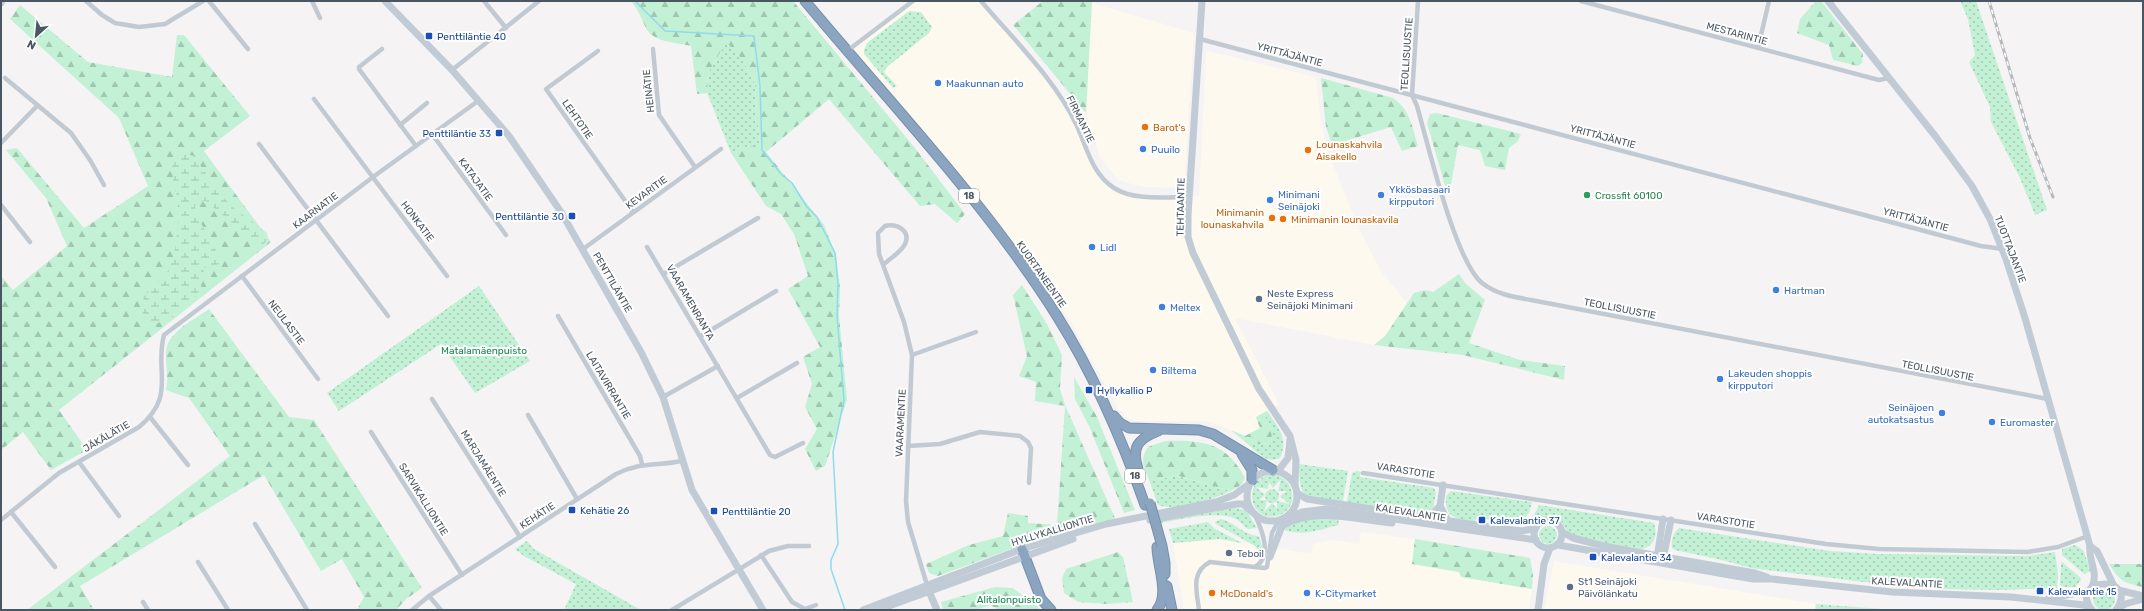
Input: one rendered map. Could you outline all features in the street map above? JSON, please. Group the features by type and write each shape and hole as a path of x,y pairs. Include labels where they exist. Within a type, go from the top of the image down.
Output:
{"highway":[{"name":"KUORTANEENTIE","path":"805,1 1002,236 1057,316 1108,409 1147,504 1160,547 1172,610"},
{"path":"1108,409 1124,426 1159,430 1199,430 1223,438 1241,451 1275,470"},
{"path":"1147,504 1135,458 1135,451 1141,439 1159,430"},
{"path":"1241,451 1252,470 1251,482"},
{"path":"1156,610 1163,596 1157,559 1160,547"},
{"path":"1024,552 1041,598 1052,610"}],"main road":[{"name":"PENTTILÄNTIE","path":"385,1 452,70 509,136 537,175 583,248 641,352 664,397 682,461 692,490 763,610"},
{"name":"TEHTAANTIE","path":"1202,1 1189,197 1188,237 1193,253 1259,389 1290,436 1296,460 1295,484"},
{"name":"TUOTTAJANTIE","path":"1828,1 1972,186 1990,219 2003,248 2088,536 2090,546 2089,554 2095,572 2095,581 2088,600 2091,609"},
{"path":"1275,470 1288,476 1295,484 1297,493 1294,508 1281,519 1269,521 1254,513 1247,498 1251,482 1261,473 1275,470 1288,458 1290,436"},
{"name":"HYLLYKALLIONTIE","path":"863,610 927,585 1106,524 1216,502 1234,495 1251,482"},
{"path":"1270,557 1282,526 1298,519 1310,516 1324,515 1399,524 1426,521 1440,506 1443,485"},
{"name":"KALEVALANTIE","path":"1297,493 1307,499 1536,540"},
{"name":"HYLLYKALLIONTIE","path":"878,610 930,592 1024,552 1136,522 1237,504 1243,504 1254,513"},
{"path":"1440,506 1448,521"},
{"name":"KALEVALANTIE","path":"1281,519 1302,512 1327,509 1426,521 1448,521 1522,531 1536,528"},
{"path":"1542,547 1550,548 1558,545 1562,532 1556,523 1551,520 1545,521 1536,528 1536,540 1542,547 1544,564"},
{"path":"1660,559 1667,520"},
{"name":"KALEVALANTIE","path":"1562,532 1573,538 1660,559"},
{"name":"KALEVALANTIE","path":"1558,545 1755,573 1772,579 1892,592 2040,600 2084,605 2091,609"},
{"name":"TUOTTAJANTIE","path":"2090,546 2097,551 2116,588"},
{"path":"1538,610 1544,564 1550,548"},
{"name":"KALEVALANTIE","path":"2040,600 2071,596 2105,582 2116,588"},
{"path":"927,585 937,610"},
{"path":"2116,588 2143,596"},
{"path":"2116,588 2120,602 2117,610"},
{"path":"2117,610 2125,604 2143,599"}],"street":[{"path":"86,1 102,15 115,23 139,27 165,24 203,1"},
{"path":"209,1 248,49"},
{"path":"312,1 320,18"},
{"path":"484,1 506,28"},
{"path":"452,70 539,1"},
{"path":"847,52 913,1"},
{"name":"FIRMANTIE","path":"981,1 1068,107 1089,156 1104,180 1115,188 1130,193 1147,196 1189,197"},
{"name":"TEOLLISUUSTIE","path":"1418,1 1412,95 1417,106 1441,189 1464,258 1472,272 1481,282 1493,290 1531,300 2048,399"},
{"name":"MESTARINTIE","path":"1581,1 1879,80 1889,78"},
{"path":"1758,48 1769,1"},
{"name":"YRITTÄJÄNTIE","path":"1200,39 1981,246 2003,248"},
{"path":"382,50 358,67 416,146"},
{"name":"HEINÄTIE","path":"653,50 659,115 695,167"},
{"name":"LEHTOTIE","path":"598,51 546,89 633,212"},
{"path":"5,78 71,133 90,160 104,185"},
{"name":"HONKATIE","path":"314,99 448,276"},
{"name":"KAARNATIE","path":"164,335 373,177 478,100"},
{"path":"400,124 427,103"},
{"path":"1,143 37,106"},
{"name":"KATAJATIE","path":"432,134 506,235"},
{"path":"259,144 388,316"},
{"name":"KEVARITIE","path":"583,248 721,150"},
{"path":"1,205 30,242"},
{"path":"664,273 758,218"},
{"name":"VAARAMENTIE","path":"884,264 905,244 906,236 903,229 897,225 886,226 878,233 879,254 884,264 904,322 912,355 906,501 908,522 927,585"},
{"name":"VAARAMENRANTA","path":"648,247 770,455 775,457 780,456 803,443"},
{"name":"NEULASTIE","path":"242,276 318,379"},
{"path":"700,336 776,291"},
{"name":"LAITAVIRRANTIE","path":"558,316 640,456 642,464"},
{"path":"912,355 976,332"},
{"name":"JÄKÄLÄTIE","path":"1,520 59,473 139,427 150,417 157,404 163,385 161,347 164,335"},
{"path":"737,398 796,363"},
{"path":"664,397 718,366"},
{"name":"MARJAMÄENTIE","path":"432,398 520,537"},
{"path":"528,415 577,500"},
{"path":"150,417 188,465"},
{"name":"SARVIKALLIONTIE","path":"371,432 462,575"},
{"path":"908,446 940,444 980,432 1020,436 1028,442 1031,448 1029,483"},
{"name":"KEHÄTIE","path":"412,610 429,596 616,474 630,467 642,464 682,461"},
{"path":"79,462 119,516"},
{"name":"VARASTOTIE","path":"1363,473 1826,544 1879,549 2027,552 2058,547 2088,536"},
{"path":"11,512 55,567"},
{"path":"1254,513 1264,540 1265,552 1260,564 1255,567"},
{"path":"1200,610 1197,574 1205,565 1217,562 1264,568 1267,566 1270,557 1272,533 1281,519"},
{"path":"255,524 307,610"},
{"path":"672,610 761,555 779,547 809,546"},
{"path":"761,555 792,602 805,609 816,605"},
{"path":"198,562 228,610"},
{"path":"429,596 441,610"},
{"path":"143,602 148,610"}],"shaded area":[{"path":"913,1 981,1 1067,107 1096,169 1115,188 1129,193 1147,196 1199,196 1206,53 1208,51 1316,77 1321,124 1331,159 1358,227 1381,271 1407,303 1385,336 1374,345 1235,318 1279,404 1256,417 1260,428 1245,436 1207,421 1135,421 1126,417 1118,408 1070,320 853,47"},
{"path":"1092,3 1194,33 1185,178 1177,186 1170,188 1143,187 1118,180 1100,158 1086,113"},
{"path":"1361,532 1415,539 1413,564 1459,572 1461,577 1532,589 1529,610 1184,610 1173,543 1220,539 1311,554 1313,544 1332,540 1359,544"},
{"path":"1554,561 1816,604 1815,610 1544,610"}],"green space":[{"path":"631,1 793,1 915,148 965,214 957,223 935,204 920,206 829,99 766,152 824,225 836,255 840,288 839,316 847,400 825,466 816,471 805,449 817,429 805,407 812,384 803,357 820,347 788,289 808,276 794,234 781,214 766,206 731,153 744,147 760,146 755,84 743,60 726,42 708,73 707,93 697,94 691,46 654,37 646,28 638,10"},
{"path":"1043,1 1092,1 1086,113 1013,25"},
{"path":"1816,1 1821,1 1863,54 1862,63 1858,66 1833,60 1829,45 1797,33 1800,19"},
{"path":"1960,1 1976,1 2047,210 2035,215 2020,178 1991,122 1990,107 1969,62 1975,55 1968,19"},
{"path":"20,5 88,62 172,77 177,35 184,35 250,116 204,151 271,242 59,410 87,450 51,470 23,432 1,450 1,276 13,290 67,246 46,198 6,150 17,148 84,228 148,186 119,118 10,19"},
{"path":"909,11 921,12 932,27 929,33 887,67 884,72 897,86 893,88 864,54 864,50 867,43"},
{"path":"726,42 743,60 755,84 760,146 744,147 731,153 707,93 708,73"},
{"path":"1321,78 1393,98 1399,102 1410,119 1418,146 1402,151 1391,127 1332,145 1326,127"},
{"path":"1437,113 1521,134 1518,141 1509,148 1505,170 1485,166 1480,150 1458,145 1451,184 1446,189 1427,123 1430,114"},
{"path":"186,154 194,156 219,193 235,209 267,233 268,239 263,245 255,242 206,201 198,200 195,206 196,214 220,258 219,264 214,266 207,264 204,269 201,289 186,307 164,322 156,323 146,318 142,312 141,305 145,295 166,275 174,256 180,210 173,179 172,163 179,156"},
{"path":"1459,274 1465,283 1485,300 1469,343 1520,360 1565,366 1564,380 1463,355 1374,345 1385,336 1414,293 1425,290 1433,292"},
{"path":"1022,285 1047,324 1062,355 1060,389 1065,405 1115,518 1022,545 938,576 929,573 926,564 969,545 1003,536 1008,513 1028,516 1028,523 1057,525 1065,406 1035,401 1036,382 1019,376 1027,356 1013,295"},
{"name":"Matalamäenpuisto","path":"479,286 530,361 475,393 441,344 339,411 327,393"},
{"path":"209,309 289,417 314,420 422,588 406,599 396,610 357,610 364,597 342,559 321,571 264,475 80,586 94,610 27,610 230,456 189,398 166,390 166,352 171,338 176,332"},
{"path":"1074,377 1097,417 1135,510 1124,513 1090,428 1075,399"},
{"path":"1267,411 1281,433 1283,439 1280,458 1271,460 1263,457 1249,445 1270,443 1272,436 1269,424 1263,413"},
{"path":"1263,413 1269,424 1272,436 1270,443 1249,445 1231,430 1245,436 1260,428 1256,417"},
{"path":"1165,441 1190,441 1202,443 1221,450 1238,466 1245,478 1241,485 1231,491 1179,476 1149,480 1143,463 1145,452 1148,447"},
{"path":"1299,464 1348,471 1343,501 1313,498 1303,492 1299,477"},
{"path":"1357,471 1361,472 1360,477 1434,488 1436,493 1433,508 1425,511 1404,512 1347,502 1352,473"},
{"path":"1268,475 1277,475 1284,479 1289,485 1292,492 1292,499 1290,506 1284,512 1276,516 1267,516 1260,513 1255,508 1252,500 1252,493 1255,485 1260,479","holes":["1281,479 1278,491 1287,491 1280,496 1289,504 1277,501 1277,509 1272,503 1264,512 1267,500 1259,500 1265,495 1256,487 1268,489 1269,482 1273,488"]},
{"path":"1178,476 1231,491 1214,498 1185,506 1167,507 1158,505 1149,480"},
{"path":"1272,489 1277,491 1279,496 1277,501 1272,503 1267,501 1265,496 1267,491"},
{"path":"1451,491 1532,502 1529,513 1522,521 1496,521 1477,517 1475,522 1462,520 1449,513 1447,509 1446,496"},
{"path":"1539,505 1654,523 1654,540 1649,546 1641,549 1587,540 1568,532 1559,519 1552,516 1542,518 1526,525 1532,519"},
{"path":"1235,508 1246,510 1257,528 1248,529 1236,519 1219,515 1199,516 1160,523 1159,521"},
{"path":"1310,518 1339,519 1338,525 1317,531 1303,533 1282,529 1293,523"},
{"path":"1221,519 1248,533 1259,536 1263,550 1260,557 1257,558 1258,551 1255,546 1216,524 1215,522"},
{"path":"1208,522 1215,529 1242,543 1220,539 1173,543 1169,529"},
{"path":"1548,526 1554,529 1557,535 1554,541 1548,544 1542,541 1539,535 1542,529"},
{"path":"1679,528 1830,551 1877,554 2026,556 2055,552 2058,574 2057,588 2000,590 1944,589 1864,582 1751,568 1675,550 1672,548 1672,539 1675,532"},
{"path":"1415,539 1530,558 1533,575 1532,589 1461,577 1459,572 1412,564"},
{"path":"527,541 534,549 641,610 564,610 576,584 524,556 515,549"},
{"path":"2075,545 2083,550 2091,571 2084,574 2062,555 2062,549"},
{"path":"1118,552 1123,557 1133,602 1106,604 1078,602 1064,593 1062,578 1066,569"},
{"path":"2062,562 2080,577 2081,580 2075,587 2062,587 2060,585"},
{"path":"2109,564 2143,564 2143,587 2131,584 2119,578"},
{"name":"Alitalonpuisto","path":"995,587 1013,588 1041,610 998,610 991,605 975,610 943,610 941,602"},
{"path":"2104,588 2112,591 2115,599 2112,607 2104,610 2096,607 2093,599 2096,591"},
{"path":"1816,604 1895,610 1815,610"}],"waterway":[{"path":"635,1 665,31 754,36 760,86 762,150 781,174 792,183 807,207 817,217 835,253 838,284 837,316 844,400 833,452 838,544 831,560 831,569 845,610"}],"railway":[{"path":"1989,1 2030,138 2053,197"}],"place":[{"name":"Penttiläntie 40","path":"429,36"},
{"name":"Maakunnan auto","path":"938,83"},
{"name":"Barot's","path":"1145,127"},
{"name":"Penttiläntie 33","path":"499,133"},
{"name":"Puuilo","path":"1143,149"},
{"name":"Lounaskahvila Aisakello","path":"1308,150"},
{"name":"Ykkösbasaari kirpputori","path":"1381,195"},
{"name":"Crossfit 60100","path":"1587,195"},
{"name":"Minimani Seinäjoki","path":"1270,200"},
{"name":"Penttiläntie 30","path":"572,216"},
{"name":"Minimanin lounaskahvila","path":"1272,218"},
{"name":"Minimanin lounaskavila","path":"1283,219"},
{"name":"Lidl","path":"1092,247"},
{"name":"Hartman","path":"1776,290"},
{"name":"Neste Express Seinäjoki Minimani","path":"1259,299"},
{"name":"Meltex","path":"1162,307"},
{"name":"Biltema","path":"1153,370"},
{"name":"Lakeuden shoppis kirpputori","path":"1720,379"},
{"name":"Hyllykallio P","path":"1089,390"},
{"name":"Seinäjoen autokatsastus","path":"1942,413"},
{"name":"Euromaster","path":"1992,422"},
{"name":"Kehätie 26","path":"572,510"},
{"name":"Penttiläntie 20","path":"714,511"},
{"name":"Kalevalantie 37","path":"1482,520"},
{"name":"Teboil","path":"1229,553"},
{"name":"Kalevalantie 34","path":"1593,557"},
{"name":"St1 Seinäjoki Päivölänkatu","path":"1570,587"},
{"name":"Kalevalantie 15","path":"2040,591"},
{"name":"McDonald's","path":"1212,593"},
{"name":"K-Citymarket","path":"1307,593"}]}
